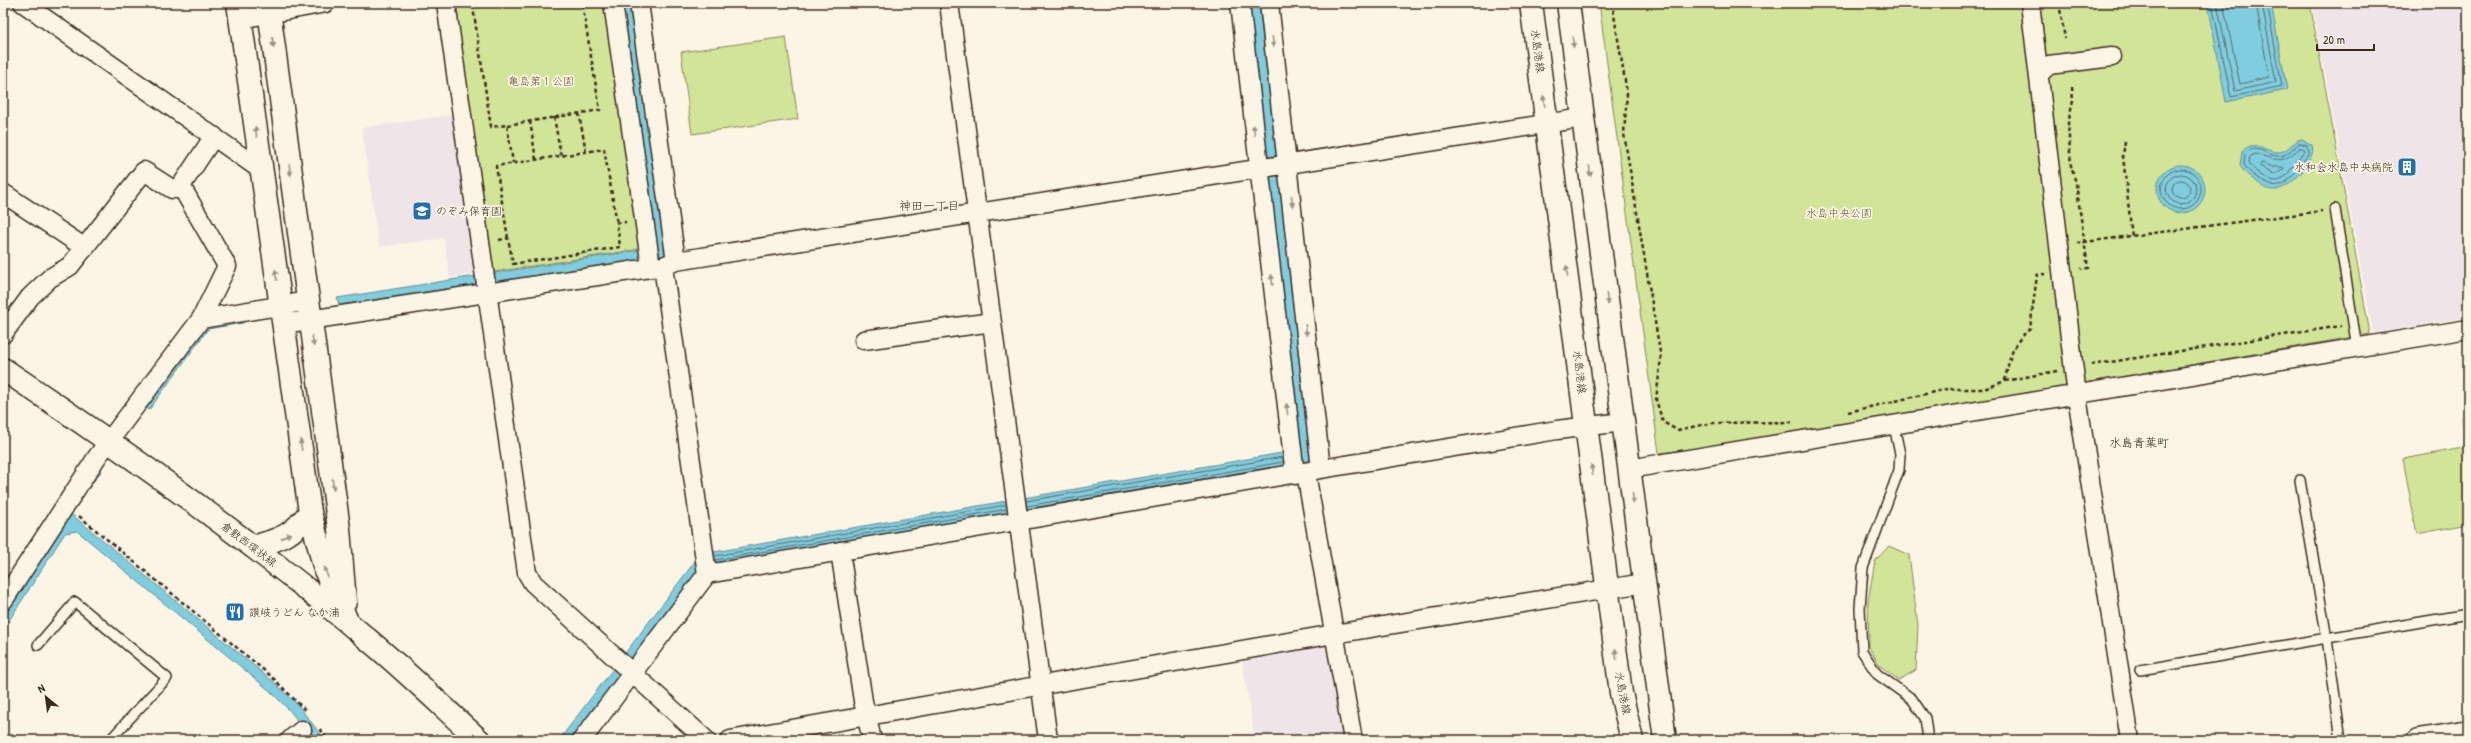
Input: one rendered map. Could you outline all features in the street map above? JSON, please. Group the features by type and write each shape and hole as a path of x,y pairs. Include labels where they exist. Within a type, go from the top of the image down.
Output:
{"main road":[{"name":"水島港線","path":"1531,3 1621,693 1632,740"},
{"path":"1568,3 1665,740"},
{"path":"268,8 339,529 347,621"},
{"path":"239,11 310,512 325,570 347,621"},
{"name":"倉敷西環状線","path":"3,369 110,441 253,547 347,621 479,740"},
{"path":"253,547 282,539 298,528 310,512"},
{"path":"1616,740 1621,693"},
{"path":"2419,740 2468,732"}],"street":[{"path":"23,3 261,170"},
{"path":"239,11 326,3"},
{"path":"446,3 527,573 533,582 706,740"},
{"path":"613,3 644,220 657,260"},
{"path":"639,3 657,260 706,566"},
{"path":"949,3 1048,740"},
{"path":"1240,3 1273,165 1302,466 1353,740"},
{"path":"1269,3 1273,165 1302,466"},
{"path":"2030,3 2040,73 2058,245 2077,396 2130,740"},
{"path":"2040,73 2049,65 2112,57"},
{"path":"201,319 282,315 486,284 978,215 1273,165 1583,118"},
{"path":"3,334 30,297 50,278 70,266 144,171 172,189 179,189 214,136"},
{"path":"3,602 65,504 201,319 228,266 181,186"},
{"path":"3,193 85,248"},
{"path":"864,340 992,322"},
{"path":"1629,469 2077,396 2468,329"},
{"path":"582,740 625,667 706,566 840,551 1017,511 1302,466 1623,422"},
{"path":"840,551 872,740"},
{"path":"730,740 779,736 867,715 1334,634 1644,583"}],"lane":[{"path":"2335,209 2357,348"},
{"path":"1894,426 1900,454 1900,470 1863,568 1860,608 1862,651 1877,674 1912,699 1925,718 1928,740"},
{"path":"2300,480 2327,639 2341,740"},
{"path":"38,645 75,602 167,678 110,740"},
{"path":"2140,670 2468,614"}],"path":[{"path":"502,3 473,7 492,127 600,110 582,3"},
{"path":"1612,3 1627,93 1624,134 1661,358 1656,400 1663,422 1677,430 1712,423 1794,422"},
{"path":"2059,3 2065,39"},
{"path":"2072,87 2073,101 2068,122 2071,166 2076,183 2088,268 2075,270"},
{"path":"578,113 586,152"},
{"path":"554,117 561,156"},
{"path":"530,122 536,160"},
{"path":"507,125 514,163"},
{"path":"2125,141 2123,156 2132,237"},
{"path":"604,149 620,247 513,264 496,166 561,156 604,149"},
{"path":"2058,245 2132,237 2335,209"},
{"path":"617,223 644,220"},
{"path":"480,242 508,238"},
{"path":"2005,380 2009,355 2018,337 2030,328 2037,275 2049,273"},
{"path":"1847,412 1947,389 1984,389 2005,380 2353,324"},
{"path":"73,511 296,698 304,727 328,740"}],"shaded area":[{"path":"2312,3 2468,3 2468,317 2373,333"},
{"path":"456,114 478,273 450,278 444,238 379,247 362,128"},
{"path":"1330,644 1346,740 1255,740 1242,659"}],"green space":[{"name":"亀島第１公園","path":"454,3 605,3 640,249 494,272"},
{"name":"水島中央公園","path":"1599,3 2310,3 2370,334 1744,442 1659,453"},
{"path":"786,37 798,119 692,134 681,52"},
{"path":"2468,416 2468,430 2464,431 2462,417"},
{"path":"2468,447 2468,524 2417,534 2403,459"},
{"path":"1889,546 1909,555 1918,625 1916,670 1899,680 1880,666 1869,647 1868,601 1875,561"}],"water":[{"path":"621,3 630,3 668,256 339,305 337,298 640,250"},
{"path":"1248,3 1259,3 1311,461 716,564 697,572 572,740 559,740 696,560 714,552 1299,450"},
{"path":"2208,3 2271,3 2287,90 2226,102"},
{"path":"2302,139 2312,145 2310,158 2301,173 2294,180 2280,189 2267,189 2247,175 2240,165 2242,152 2246,148 2251,146 2259,146 2272,151 2281,152 2298,140"},
{"path":"2176,165 2186,165 2198,172 2205,184 2205,194 2198,206 2186,213 2176,213 2168,209 2161,202 2157,194 2157,184 2161,176 2168,169"},
{"path":"242,315 243,323 208,329 149,410 142,405 203,322"},
{"path":"96,466 102,470 70,513 276,684 298,705 325,740 313,740 290,711 270,691 77,531 65,533 3,630 3,610"}],"place":[{"name":"水和会水島中央病院","path":"2407,167"},
{"name":"のぞみ保育園","path":"422,211"},
{"name":"讃岐うどん なか浦","path":"235,612"}],"district":[{"name":"神田一丁目","path":"929,206"},
{"name":"水島青葉町","path":"2139,443"}]}
